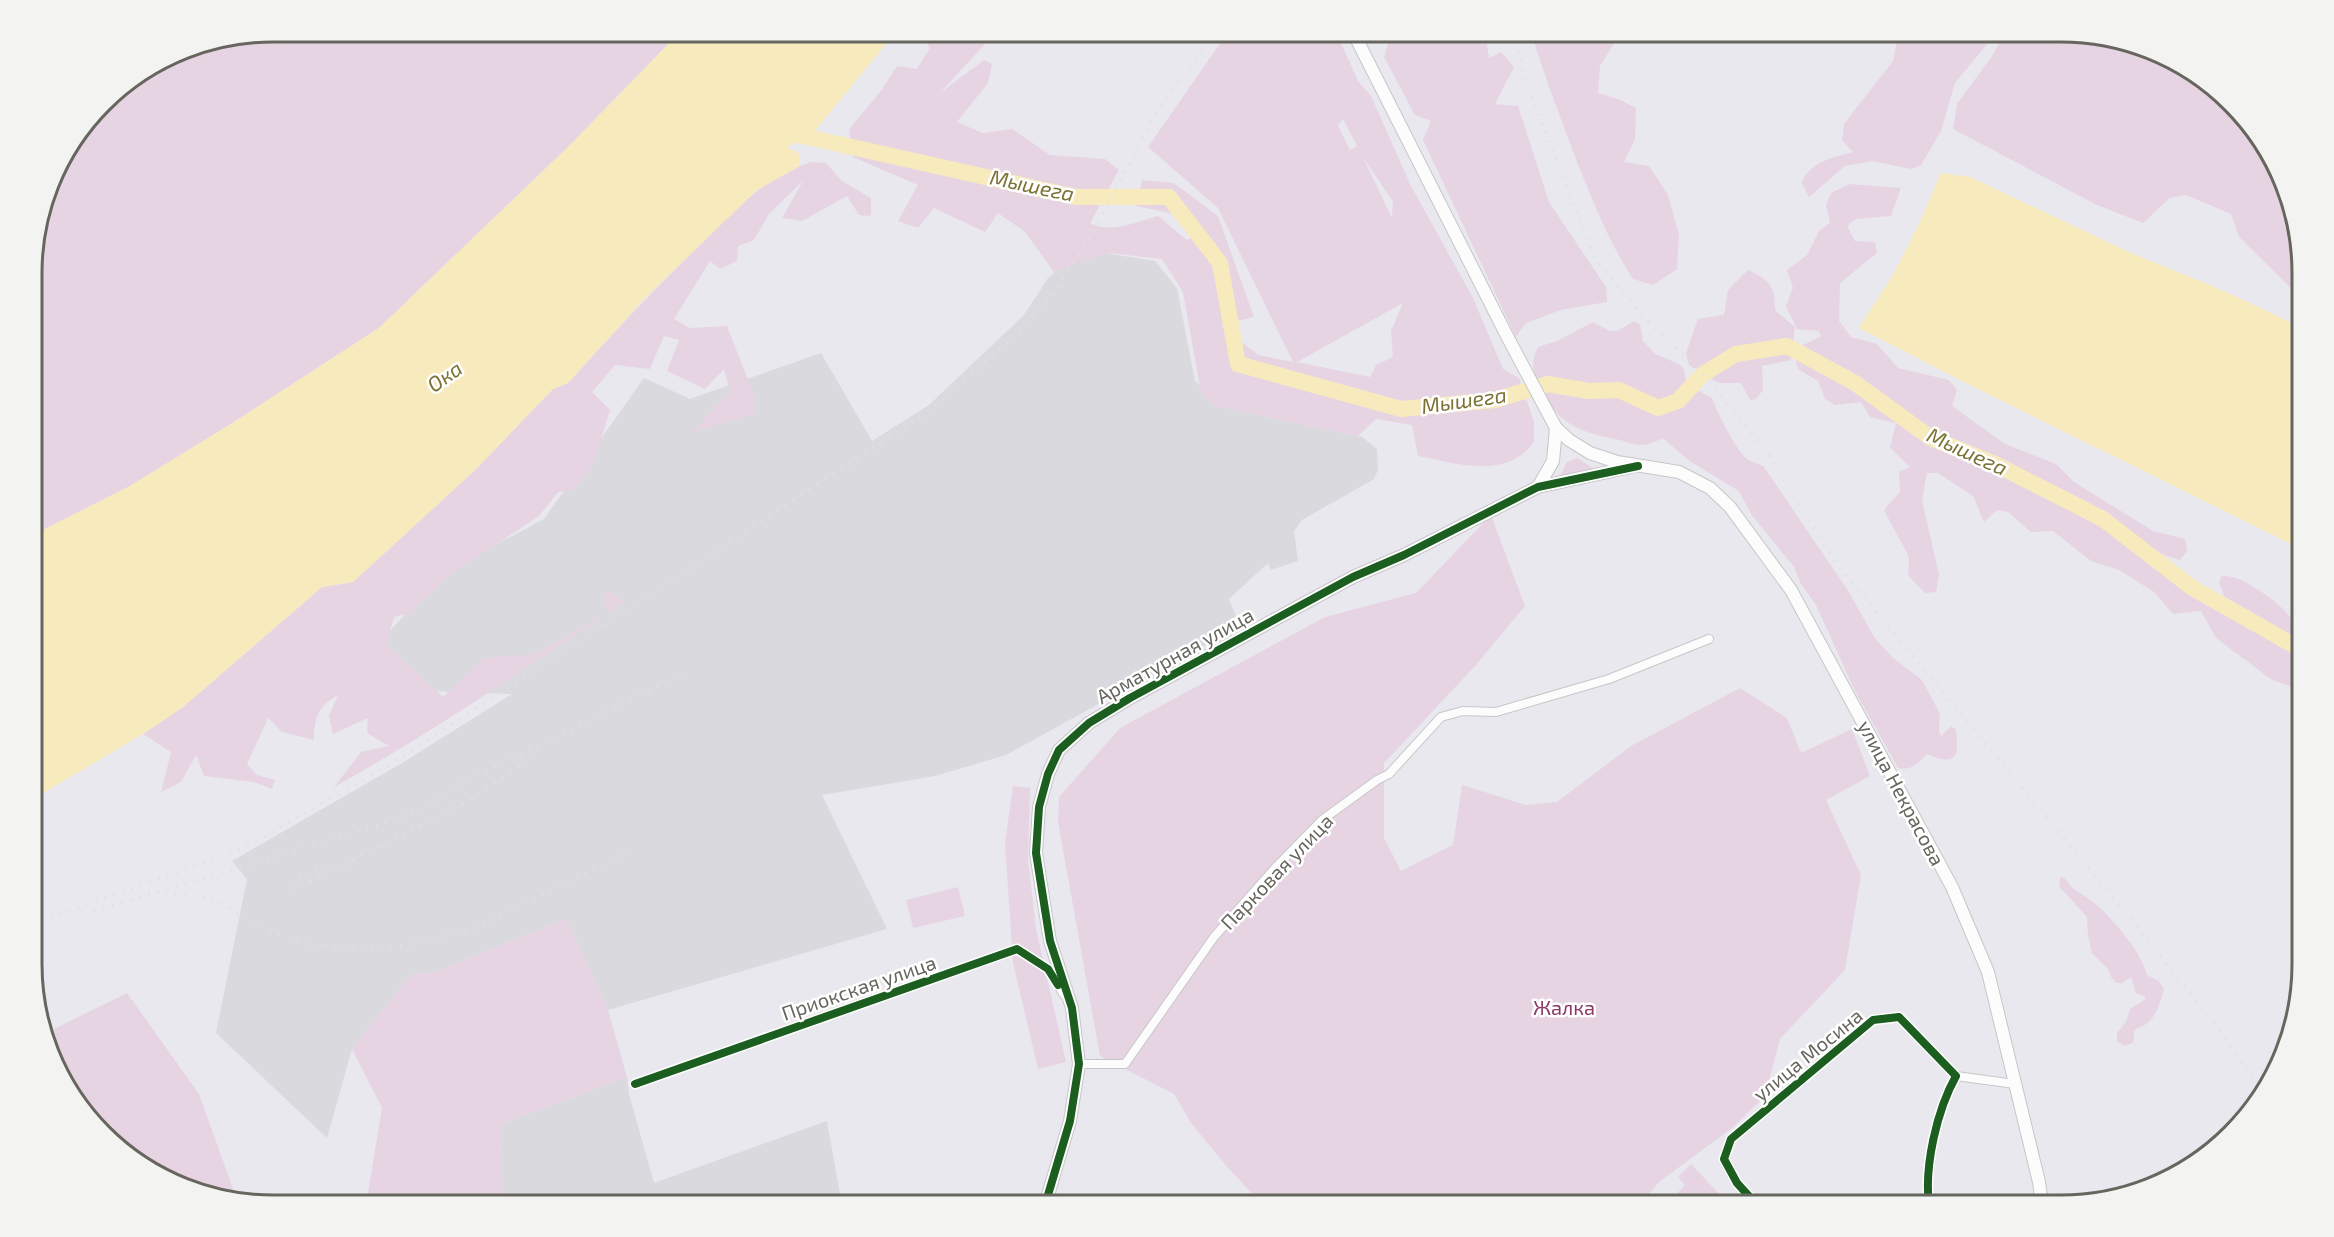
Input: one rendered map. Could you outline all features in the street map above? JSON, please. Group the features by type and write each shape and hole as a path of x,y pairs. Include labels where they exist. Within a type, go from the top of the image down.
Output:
{"main road":[{"name":"улица Некрасова","path":"1358,42 1556,428 1569,440 1590,453 1617,462 1679,471 1710,489 1730,507 1791,590 1952,887 1988,972 2041,1195"},
{"path":"1538,487 1553,461 1556,428"},
{"name":"улица Некрасова","path":"1538,487 1638,466"},
{"name":"Арматурная улица","path":"1048,1195 1070,1121 1079,1064 1072,1008 1050,941 1036,853 1039,807 1048,774 1059,750 1089,723 1130,698 1353,577 1404,555 1538,487"}],"street":[{"name":"Парковая улица","path":"1079,1064 1125,1064 1214,937 1277,866 1322,820 1377,780 1389,774 1442,717 1463,711 1496,712 1609,679 1709,639"},
{"name":"Приокская улица","path":"634,1084 1017,950 1048,969 1072,1008"},
{"name":"улица Мосина","path":"1748,1195 1737,1183 1724,1159 1731,1139 1873,1020 1899,1017 1956,1076"},
{"path":"1929,1195 1930,1162 1938,1123 1947,1091 1956,1076 2015,1084"}],"shaded area":[{"path":"1079,249 1155,261 1177,288 1195,381 1225,408 1362,437 1377,449 1378,470 1374,479 1302,520 1294,531 1298,561 1271,570 1268,563 1229,599 1240,626 1006,755 935,776 822,795 887,929 608,1010 566,919 433,973 412,974 352,1049 327,1138 216,1033 247,879 232,861 402,763 512,694 430,691 379,642 448,570 544,519 644,378 690,399 821,353 872,441 929,405 1024,315 1048,278"},
{"path":"627,1077 629,1094 654,1183 827,1121 840,1195 503,1195 501,1124"}],"green space":[{"path":"258,42 670,42 570,145 379,328 130,486 42,530 42,258 46,228 54,198 73,157 99,121 121,99 157,73 198,54 228,46"},
{"path":"926,42 987,42 940,93 984,60 992,64 988,83 957,122 983,133 1012,129 1050,155 1105,159 1119,170 1090,223 1115,227 1158,216 1187,240 1198,235 1175,214 1136,206 1142,180 1174,183 1218,216 1254,317 1221,325 1258,355 1293,362 1218,208 1148,147 1221,42 1340,42 1358,81 1371,96 1411,186 1473,298 1503,369 1519,378 1534,422 1534,442 1523,454 1510,461 1497,465 1471,466 1418,456 1412,425 1376,419 1358,436 1214,406 1201,393 1183,292 1162,259 1108,253 1054,272 1025,232 998,213 985,232 934,208 918,228 898,221 918,185 853,157 849,129 881,91 897,66 917,69 930,48","holes":["1343,119 1357,146 1350,150 1338,126","1363,157 1393,202 1392,216 1391,216","1403,303 1391,331 1393,357 1376,365 1370,377 1297,362"]},
{"path":"1389,42 1487,42 1489,58 1501,52 1514,67 1495,104 1518,106 1549,202 1606,287 1607,302 1561,310 1526,323 1516,337 1423,140 1431,121 1415,115 1384,57"},
{"path":"1534,42 1615,42 1600,66 1598,93 1636,108 1635,139 1624,162 1649,166 1668,195 1679,235 1677,269 1653,285 1633,279 1610,238 1579,167"},
{"path":"1897,42 1989,42 1955,83 1941,131 1921,165 1911,169 1872,161 1845,166 1809,197 1802,183 1805,176 1816,165 1853,152 1842,140 1844,124 1893,61"},
{"path":"2000,42 2076,42 2106,46 2150,60 2177,73 2202,90 2244,132 2261,157 2274,184 2288,228 2292,258 2292,289 2239,237 2231,214 2186,195 2170,198 2143,223 2097,205 1953,129 1957,104"},
{"path":"812,162 826,163 842,181 871,198 871,216 859,215 847,196 802,221 782,218 803,181 769,214 754,240 738,246 737,261 720,269 710,261 674,319 690,328 727,326 754,395 755,413 693,432 730,391 724,369 705,389 667,371 679,340 664,336 650,369 615,365 592,392 610,410 593,465 575,489 558,492 539,516 450,575 409,614 394,617 386,644 443,697 484,658 536,654 607,612 604,590 625,601 445,720 334,787 361,752 389,746 367,733 368,718 333,734 329,716 338,695 318,713 314,740 282,732 268,718 247,764 257,775 275,780 272,789 254,782 204,776 196,755 181,782 161,792 171,752 143,734 183,707 322,587 353,582 474,471 553,389 568,383 649,296 737,208 779,176"},
{"path":"1849,184 1901,188 1891,216 1856,219 1847,226 1855,241 1875,242 1877,253 1840,283 1839,321 1851,337 1877,344 1898,368 1949,380 1957,390 1952,406 2005,444 2056,464 2074,482 2153,531 2185,539 2187,551 2180,560 2138,547 2149,563 2195,598 2227,603 2219,582 2222,576 2242,580 2275,602 2292,620 2292,687 2272,680 2216,638 2201,611 2173,614 2154,592 2119,570 2091,561 2053,531 2031,532 2008,512 1997,510 1984,522 1973,496 1938,473 1927,473 1922,500 1939,575 1936,592 1925,593 1908,575 1909,557 1884,510 1900,492 1899,472 1910,467 1890,448 1896,423 1870,417 1861,402 1835,405 1825,399 1818,381 1798,369 1795,356 1803,345 1821,336 1819,331 1797,329 1786,306 1793,288 1787,270 1807,255 1819,231 1830,223 1826,205 1831,193"},
{"path":"1748,270 1762,277 1770,285 1774,295 1775,310 1795,327 1791,360 1762,366 1763,390 1756,399 1750,400 1741,383 1718,383 1689,365 1686,353 1698,319 1724,315 1728,290"},
{"path":"1634,321 1640,324 1643,341 1655,354 1679,364 1684,369 1686,381 1690,386 1712,398 1738,448 1747,459 1764,467 1849,592 1874,637 1892,657 1922,680 1940,714 1941,736 1951,726 1956,730 1957,748 1954,757 1944,759 1927,754 1911,767 1898,768 1855,691 1816,605 1801,584 1794,567 1751,514 1739,491 1688,460 1664,439 1639,445 1595,434 1574,426 1556,412 1537,379 1534,369 1533,364 1538,347 1557,341 1593,322 1610,331 1617,331"},
{"path":"1577,458 1593,468 1560,477 1566,463"},
{"name":"Жалка","path":"1491,515 1525,606 1475,666 1384,763 1384,838 1401,871 1453,845 1462,785 1526,805 1557,802 1631,746 1740,688 1787,718 1801,753 1852,729 1870,776 1826,800 1861,875 1845,970 1780,1039 1765,1096 1732,1128 1659,1182 1648,1195 1254,1195 1191,1123 1174,1094 1100,1056 1058,822 1059,797 1120,728 1325,617 1416,593"},
{"path":"1013,786 1030,788 1028,860 1036,929 1066,1062 1038,1069 1013,963 1005,843"},
{"path":"2060,877 2096,904 2113,922 2139,956 2147,975 2159,981 2164,989 2152,1018 2134,1031 2132,1043 2125,1046 2117,1042 2117,1033 2126,1022 2130,1009 2146,999 2136,993 2131,977 2122,983 2117,983 2111,977 2108,969 2092,953 2087,917 2059,886"},
{"path":"958,887 965,916 913,928 906,900"},
{"path":"566,919 608,1010 627,1077 501,1124 503,1195 368,1195 382,1108 352,1049 412,974 433,973"},
{"path":"127,993 199,1094 234,1192 198,1183 171,1171 144,1156 121,1138 99,1116 81,1093 66,1066 52,1030"},
{"path":"1691,1164 1720,1195 1676,1195 1685,1185 1678,1177"}],"water":[{"name":"Ока","path":"670,42 888,42 813,133 787,147 800,154 800,166 757,190 645,298 568,383 553,389 474,471 353,582 322,587 183,707 143,734 42,794 42,530 130,486 379,328 570,145"},
{"path":"1941,173 1970,177 2131,253 2222,290 2292,323 2292,545 1859,328 1894,273"}],"waterway":[{"name":"Мышега","path":"785,132 1075,197 1169,197 1220,263 1238,364 1401,409 1495,400 1548,384 1589,391 1619,390 1658,408 1678,401 1703,374 1736,354 1787,346 1855,383 1931,438 1995,464 2103,519 2191,587 2292,644"}],"railway":[{"path":"42,921 244,848 388,766 932,409 1013,337 1052,296 1093,232 1154,117 1207,42"},
{"path":"1518,42 1523,74 1594,257 1640,313 1703,374 1765,449 1836,563 2134,923 2223,1034 2258,1085"},
{"path":"94,911 378,825 429,806 468,780 690,671"},
{"path":"293,890 474,798 536,754"},
{"path":"165,893 215,899 261,927 303,944 380,949 426,942 480,926 628,852"},
{"path":"290,881 319,867"}],"cycle path":[{"path":"1048,1195 1070,1121 1079,1064 1072,1008 1050,941 1036,853 1039,807 1048,774 1059,750 1089,723 1130,698 1353,577 1404,555 1538,487 1638,466"},
{"path":"635,1084 1017,949 1048,969 1058,985"},
{"path":"1748,1195 1737,1183 1724,1159 1731,1139 1873,1020 1899,1017 1956,1076 1938,1121 1930,1156 1928,1195"}]}
